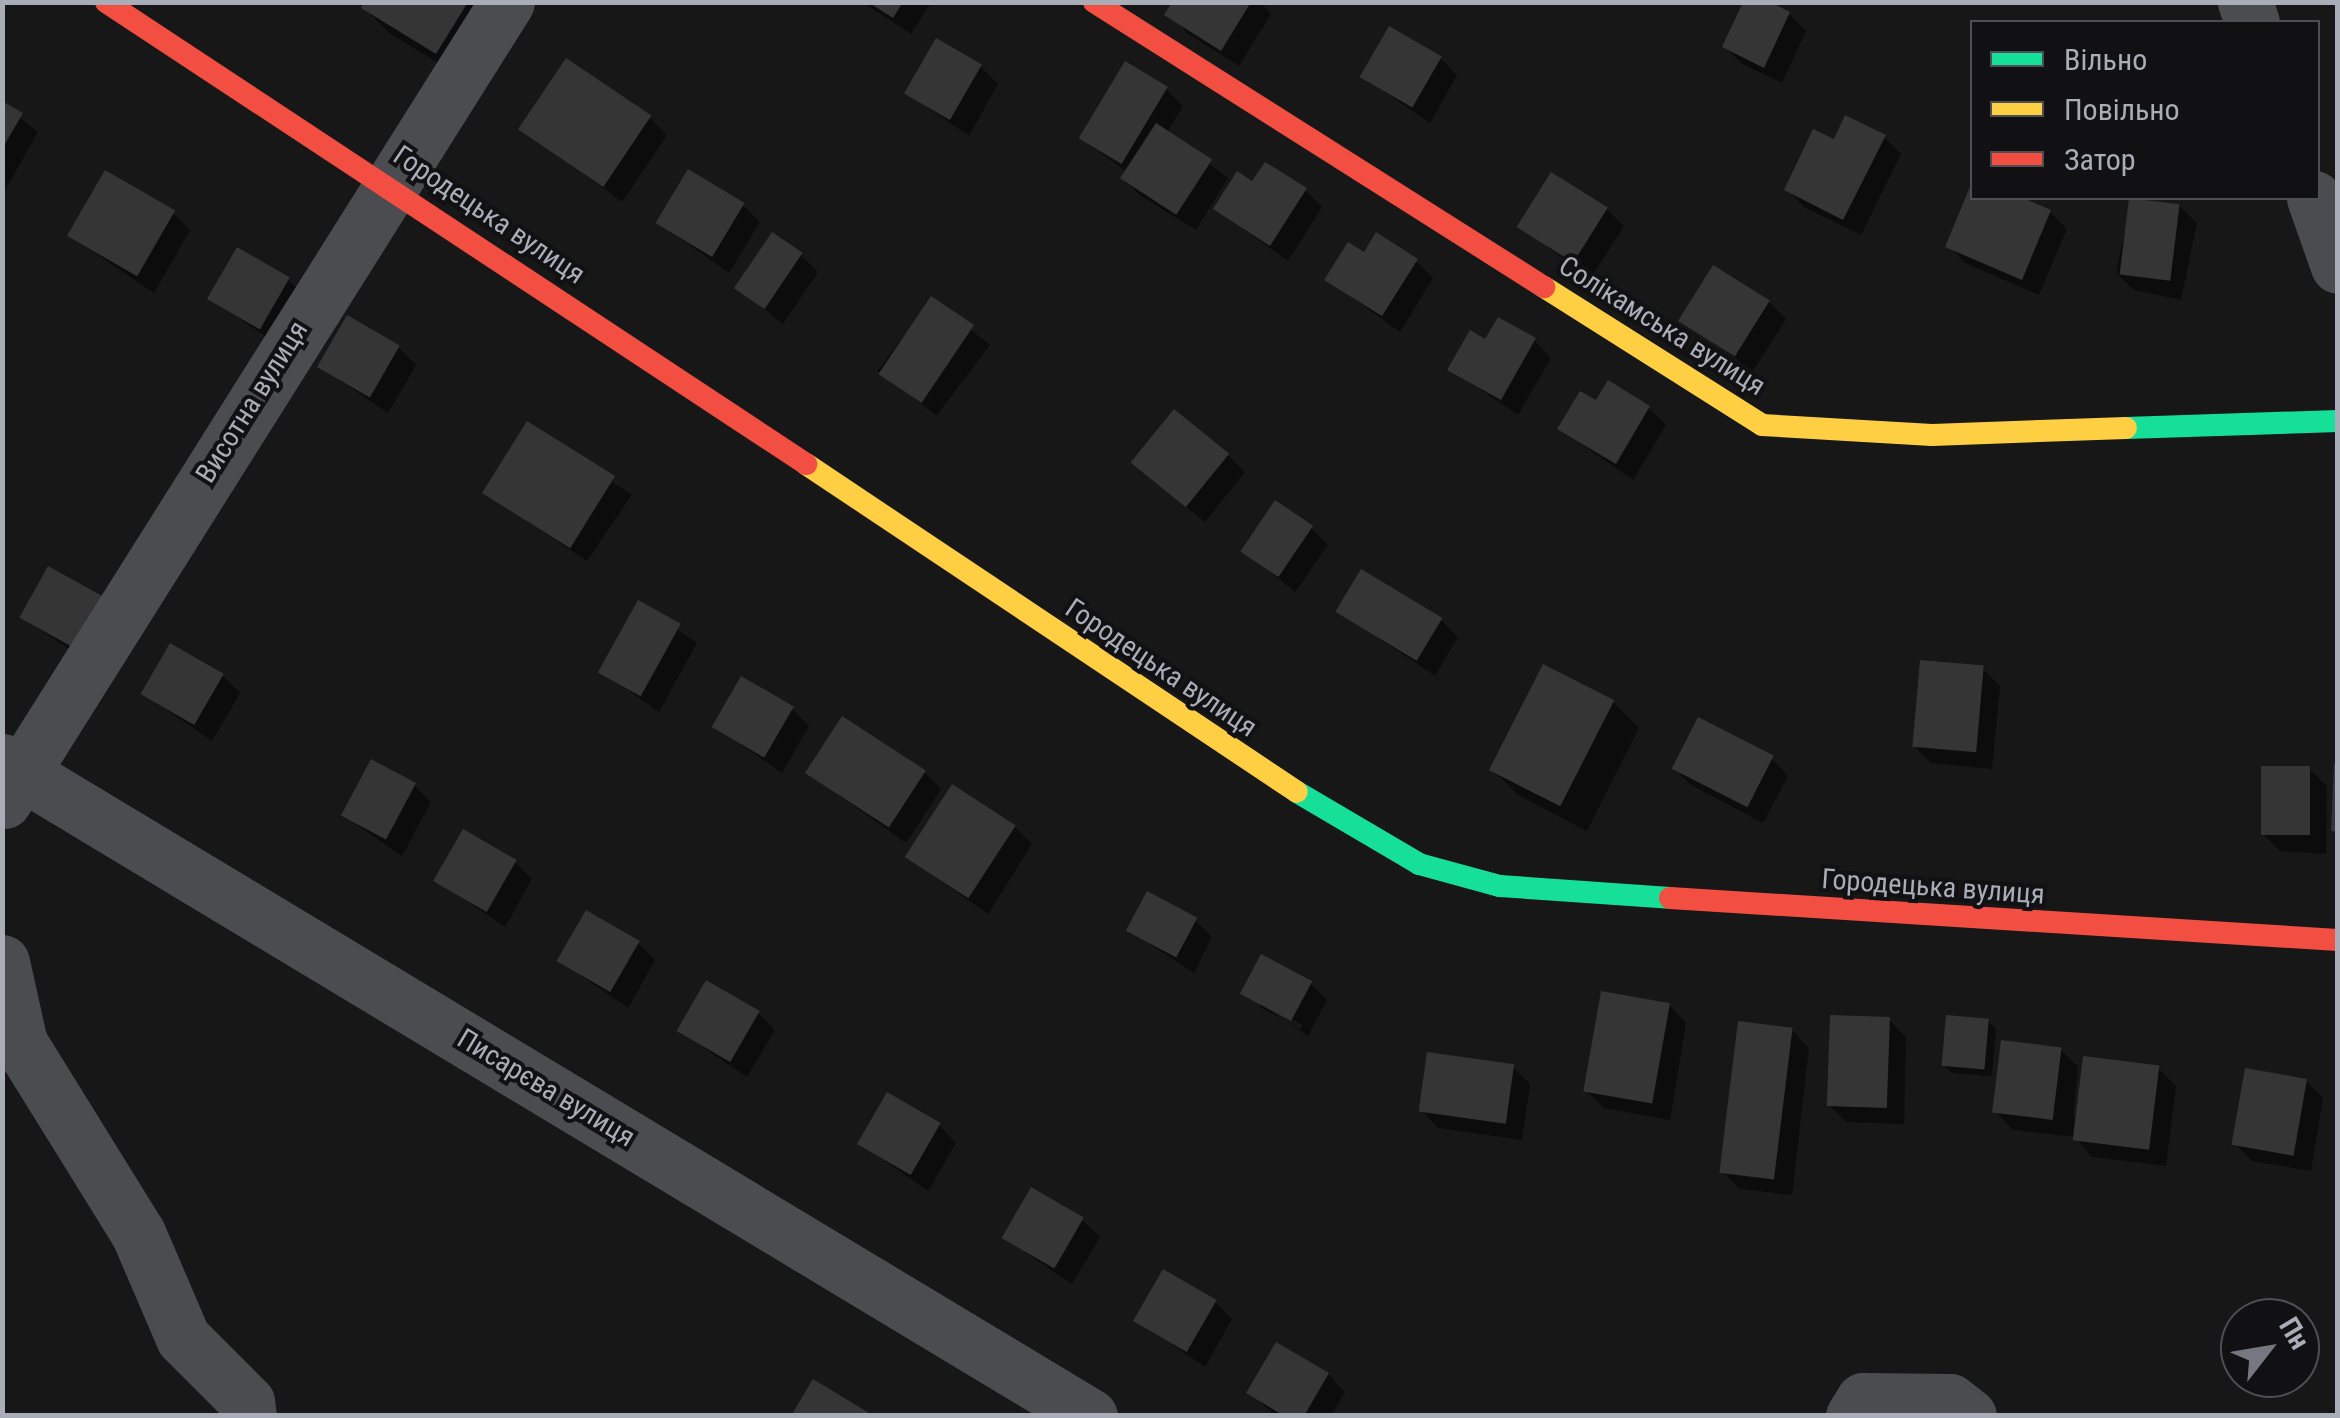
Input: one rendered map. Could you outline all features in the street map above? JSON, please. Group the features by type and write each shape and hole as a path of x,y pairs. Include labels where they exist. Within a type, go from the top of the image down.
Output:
{"main road":[{"name":"Городецька вулиця","path":"106,2 390,184 1254,768 1419,864 1500,886 2338,940"},
{"name":"Солікамська вулиця","path":"1094,2 1762,425 1932,435 2338,420"}],"street":[{"name":"Висотна вулиця","path":"8,778 507,2"},
{"path":"2315,200 2338,266"},
{"name":"Писарєва вулиця","path":"8,778 1090,1416"},
{"path":"2,962 20,1043 138,1233 183,1338 247,1402 249,1416"},
{"path":"1853,1416 1863,1400 1959,1408"}],"building":[{"path":"364,2 468,2 436,54 361,8"},
{"path":"868,2 903,2 893,18"},
{"path":"1172,2 1251,2 1221,51 1164,15"},
{"path":"1743,2 1770,2 1790,12 1764,68 1722,47"},
{"path":"1389,26 1442,56 1412,108 1360,77"},
{"path":"936,38 982,64 950,120 904,93"},
{"path":"566,58 651,116 603,187 518,129"},
{"path":"1125,61 1168,87 1122,164 1079,138"},
{"path":"2,101 23,113 2,149"},
{"path":"1845,115 1886,135 1843,220 1784,190 1813,129 1834,139"},
{"path":"1156,123 1212,159 1176,215 1120,178"},
{"path":"1265,162 1307,188 1270,246 1213,209 1237,171 1252,181"},
{"path":"688,169 745,203 712,257 656,223"},
{"path":"105,170 175,210 137,276 67,236"},
{"path":"1551,172 1608,208 1573,263 1517,227"},
{"path":"1970,187 1970,200 2028,200 2051,210 2022,280 1945,247"},
{"path":"2129,200 2180,204 2170,281 2120,274"},
{"path":"772,232 803,253 765,309 734,288"},
{"path":"1376,232 1418,259 1382,316 1324,280 1348,242 1364,252"},
{"path":"237,247 290,278 260,329 207,299"},
{"path":"1713,265 1770,301 1735,356 1678,321"},
{"path":"931,296 974,325 922,403 878,374"},
{"path":"347,315 400,346 370,397 317,367"},
{"path":"1498,317 1536,338 1501,400 1447,370 1470,330 1485,339"},
{"path":"1608,380 1650,406 1616,464 1557,429 1580,391 1596,400"},
{"path":"1174,409 1229,454 1186,507 1131,463"},
{"path":"527,421 615,476 570,548 482,493"},
{"path":"1275,500 1313,526 1278,577 1240,551"},
{"path":"48,566 102,596 74,648 19,618"},
{"path":"1361,569 1442,618 1417,661 1335,612"},
{"path":"638,600 681,624 641,696 598,673"},
{"path":"170,643 224,674 194,725 140,694"},
{"path":"1920,660 1984,666 1976,752 1912,747"},
{"path":"1543,664 1614,700 1560,806 1489,770"},
{"path":"741,676 794,706 764,758 712,727"},
{"path":"842,716 926,770 889,827 805,773"},
{"path":"1698,717 1774,756 1747,807 1672,769"},
{"path":"371,759 416,783 386,839 341,816"},
{"path":"2334,764 2338,764 2338,832 2331,831"},
{"path":"2261,766 2310,766 2310,835 2261,835"},
{"path":"952,784 1016,825 968,898 905,857"},
{"path":"463,829 517,860 487,912 433,881"},
{"path":"1147,891 1197,918 1176,957 1126,931"},
{"path":"586,910 640,941 610,992 556,961"},
{"path":"1261,954 1312,981 1291,1021 1240,994"},
{"path":"706,980 760,1011 730,1062 677,1031"},
{"path":"1601,991 1670,1003 1652,1104 1583,1091"},
{"path":"1830,1015 1890,1017 1887,1108 1827,1106"},
{"path":"1946,1015 1989,1019 1984,1070 1942,1066"},
{"path":"1738,1021 1793,1028 1774,1180 1719,1173"},
{"path":"2001,1040 2062,1047 2053,1120 1992,1112"},
{"path":"1427,1052 1514,1064 1506,1124 1419,1111"},
{"path":"2083,1056 2159,1065 2149,1150 2073,1140"},
{"path":"2245,1068 2307,1079 2293,1156 2231,1145"},
{"path":"887,1092 941,1123 911,1175 857,1144"},
{"path":"1031,1187 1084,1218 1054,1269 1002,1238"},
{"path":"1163,1269 1217,1300 1187,1352 1133,1321"},
{"path":"1276,1342 1329,1373 1304,1416 1284,1416 1246,1393"},
{"path":"813,1379 874,1416 791,1416"}],"traffic: fast":[{"path":"2126,428 2338,421"},
{"path":"1297,792 1419,864 1500,886 1670,898"}],"traffic: slow":[{"path":"1544,287 1762,425 1932,435 2126,428"},
{"path":"806,464 1297,792"}],"traffic: jam":[{"path":"106,2 806,464"},
{"path":"1094,2 1544,287"},
{"path":"1670,898 2338,940"}]}
